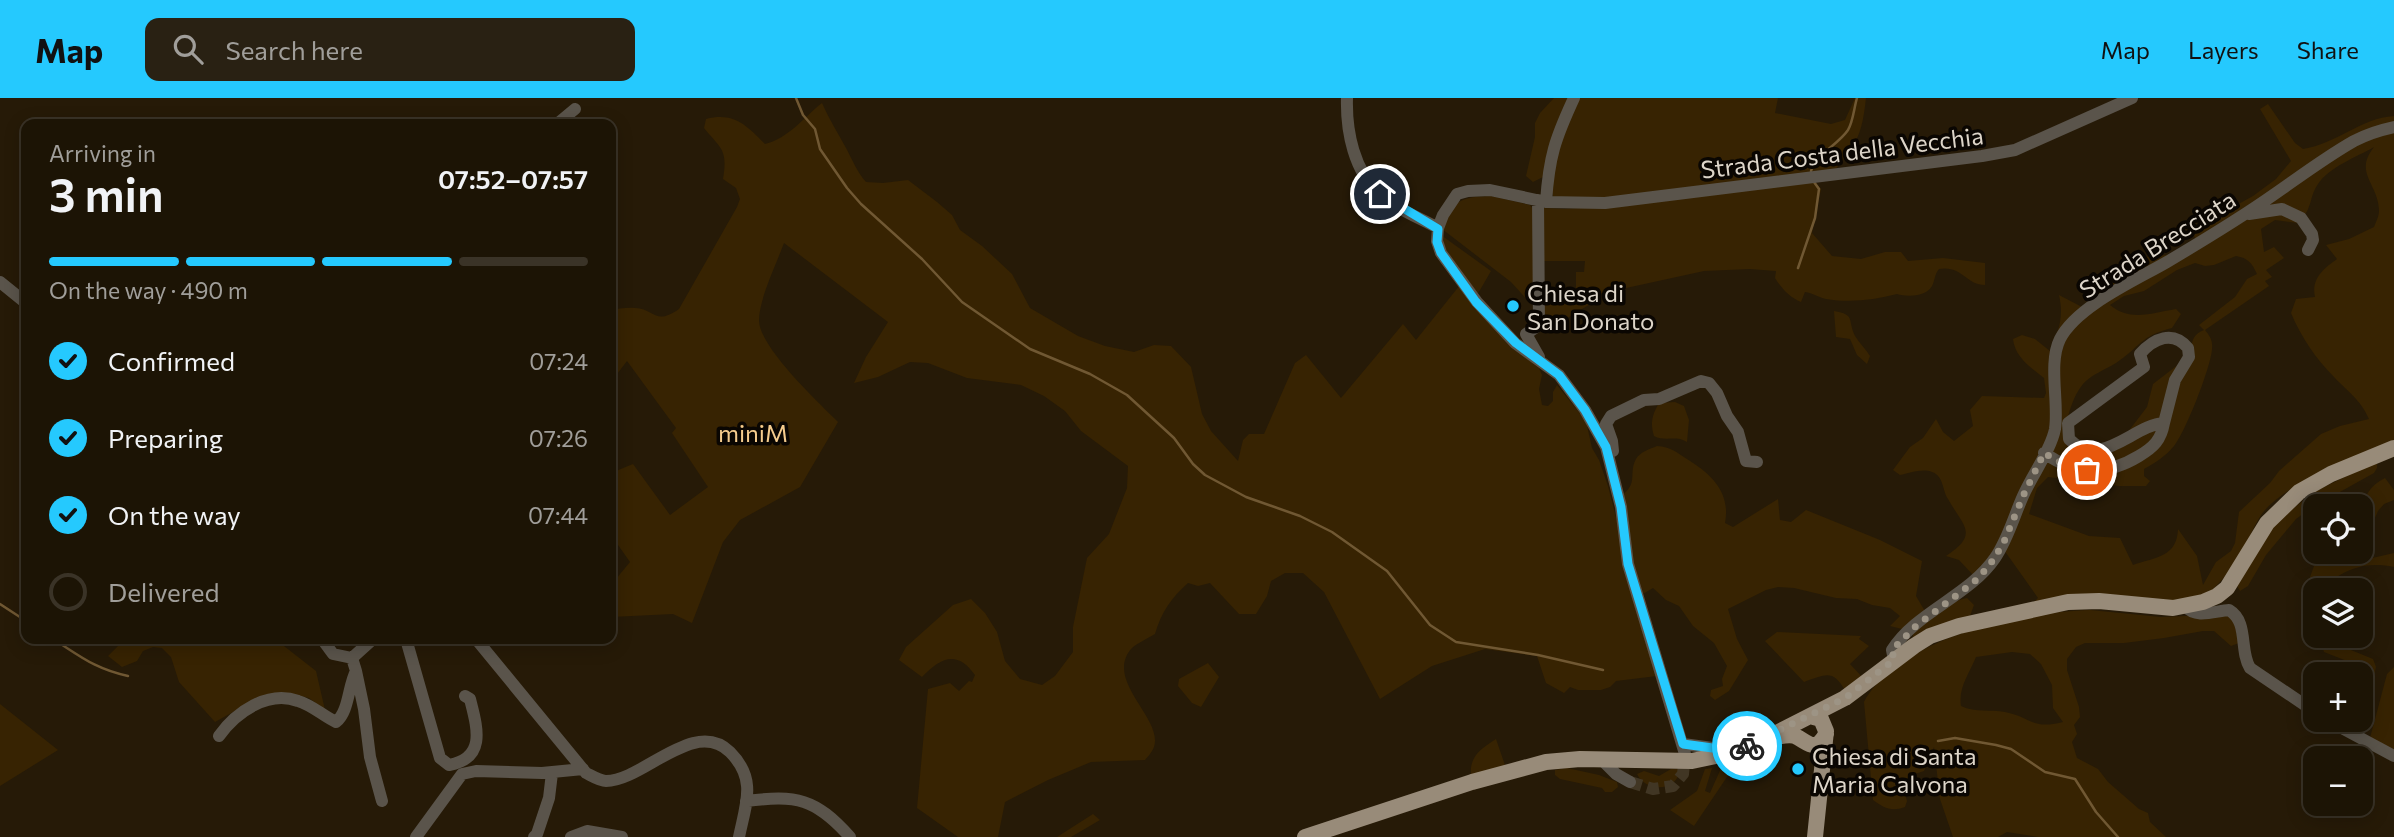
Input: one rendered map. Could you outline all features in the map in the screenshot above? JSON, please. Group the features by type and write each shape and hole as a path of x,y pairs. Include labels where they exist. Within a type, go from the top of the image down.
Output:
{"main road":[{"path":"1305,837 1472,782 1546,762 1569,759 1692,761 1725,754 1766,738 1845,698 1894,660 1930,636 1945,630 2055,604 2099,601 2153,608 2186,607 2217,596 2227,588 2267,523 2299,492 2331,474 2394,448"},
{"path":"1766,738 1794,736 1818,744 1845,698"},
{"path":"1805,718 1821,719 1826,731 1815,837"},
{"path":"1805,718 1797,730 1813,756 1820,779"}],"street":[{"path":"1347,98 1351,147 1364,173 1380,194 1438,229 1437,242 1441,253 1476,302 1516,343 1559,375 1585,410 1606,447 1621,507 1628,564 1684,749 1720,749 1725,754"},
{"path":"1543,364 1525,334 1539,324 1542,201 1554,142 1574,98"},
{"name":"Strada Costa della Vecchia","path":"1438,229 1443,215 1457,194 1490,190 1542,201 1605,203 1982,156 2015,150 2132,98"},
{"path":"563,119 575,109"},
{"name":"Strada Brecciata","path":"1894,660 1892,650 1895,645 1974,582 1995,558 2052,441 2056,423 2055,355 2060,338 2067,330 2087,310 2115,291 2245,214 2353,141 2394,127"},
{"path":"2245,214 2282,209 2289,211 2301,218 2312,234 2313,240 2308,250"},
{"path":"0,282 21,299"},
{"path":"2044,453 2071,467 2100,471 2114,469 2158,442 2162,436 2175,380 2189,357 2188,348 2175,337 2166,337 2146,347 2140,354 2144,367 2071,419 2067,435 2080,447 2102,449 2122,442 2148,426 2164,423"},
{"path":"1614,476 1612,441 1605,424 1611,416 1644,401 1659,399 1702,381 1709,383 1717,393 1731,424 1738,432 1746,461 1757,462"},
{"path":"2186,607 2196,614 2230,610 2234,612 2240,624 2249,668 2303,704"},
{"path":"326,644 333,654 354,665 364,709 370,757 382,801"},
{"path":"219,736 231,720 247,708 283,697 300,701 336,722 342,717 354,665 369,644"},
{"path":"407,644 440,758 449,765 463,763 473,753 478,737 470,699 465,696"},
{"path":"480,644 586,773 604,781 623,778 681,746 706,741 726,747 742,764 747,780 739,837"},
{"path":"2349,732 2394,756"},
{"path":"415,837 462,774 476,771 552,773 583,769"},
{"path":"534,837 549,798 552,773"},
{"path":"746,801 781,797 803,801 823,811 850,837"},
{"path":"571,837 587,831 622,837"}],"green space":[{"path":"1554,98 1570,98 1543,177 1533,182 1526,176 1535,137 1535,123"},
{"path":"1576,98 1778,98 1775,113 1831,124 1845,120 1855,98 1866,98 1858,137 1835,170 1589,200 1554,199 1550,173 1552,160"},
{"name":"miniM","path":"822,103 866,182 908,180 937,202 952,215 960,230 1012,274 1030,308 1078,336 1105,346 1134,352 1154,345 1171,346 1191,367 1202,414 1211,431 1238,461 1243,440 1249,434 1264,434 1295,363 1306,355 1341,398 1403,324 1416,340 1460,285 1507,343 1539,368 1542,375 1539,389 1542,405 1548,406 1553,401 1553,392 1557,385 1586,421 1592,448 1608,486 1657,676 1616,681 1601,690 1578,690 1570,687 1564,693 1546,683 1537,656 1485,649 1432,666 1380,699 1324,592 1303,573 1285,573 1271,581 1267,596 1256,614 1239,614 1210,583 1198,586 1188,583 1167,606 1155,634 1133,647 1125,660 1124,672 1128,684 1148,719 1155,741 1145,760 1091,762 1005,802 998,837 958,837 917,808 928,689 950,683 959,691 969,681 972,682 975,675 962,662 948,659 935,665 922,677 899,660 906,647 953,605 971,599 985,613 997,632 1005,661 1020,679 1042,685 1055,676 1073,652 1073,627 1087,558 1109,534 1127,488 1128,466 1081,431 1065,411 1044,396 1021,385 967,378 928,363 910,362 878,377 854,383 866,357 888,322 784,243 762,303 759,321 762,332 779,360 838,422 800,487 740,520 723,542 692,623 673,614 616,617 616,579 630,562 616,542 616,471 633,464 670,515 708,487 672,433 676,428 627,361 616,375 616,309 635,308 665,316 679,309 737,207 740,199 736,188 723,179 724,155 704,128 706,119 732,119 752,131 765,144 789,132"},
{"path":"2268,104 2295,143 2303,149 2326,142 2370,121 2394,116 2394,444 2325,471 2276,499 2260,516 2228,572 2200,600 2032,604 2038,598 2004,550 1973,575 1959,560 1946,556 1963,542 1966,535 1963,523 1946,495 1939,477 1928,471 1900,475 1893,470 1910,447 1923,438 1936,419 1943,432 1954,441 1973,426 1970,410 1982,396 2044,398 2044,378 2020,356 2013,339 2022,335 2035,339 2050,351 2060,323 2059,295 2082,307 2145,257 2185,253 2197,245 2194,235 2215,217 2253,196 2276,179 2291,161 2260,109","holes":["2374,147 2366,164 2366,172 2378,202 2379,213 2374,227 2349,239 2326,245 2337,259 2317,280 2315,297 2296,299 2291,313 2315,355 2358,401 2369,419 2321,434 2279,471 2239,512 2235,543 2231,551 2216,562 2203,585 2197,556 2178,529 2177,538 2169,551 2133,565 2120,538 2089,536 2029,514 2037,488 2048,477 2119,486 2146,486 2150,481 2144,476 2144,469 2174,446 2197,399 2211,358 2211,339 2205,330 2269,286 2265,281 2272,277 2266,270 2284,258 2274,247 2264,252 2261,229 2275,220 2298,223 2323,178 2336,167","2236,256 2249,262 2257,274 2247,279 2235,297 2199,325 2204,330 2193,339 2192,354 2153,384 2147,407 2124,437 2086,452 2065,425 2083,384 2090,377 2116,363 2147,338 2172,328 2181,314 2176,309 2133,315 2110,305 2124,296 2144,291 2177,270 2195,263 2214,265"]},
{"path":"1815,182 1821,189 1812,233 1832,256 1861,259 1885,252 1901,252 1908,261 1943,258 1985,263 1985,285 1973,282 1959,272 1939,269 1932,286 1921,294 1897,294 1844,301 1805,292 1801,302 1780,285 1775,278 1776,271 1750,269 1704,271 1594,295 1576,292 1576,272 1584,272 1585,261 1541,261 1544,208 1615,206"},
{"path":"1491,196 1530,205 1533,209 1534,304 1511,282 1442,229 1449,211 1459,202 1473,197"},
{"path":"1441,235 1491,271 1476,297 1444,247"},
{"path":"1583,296 1592,303 1564,320 1543,321 1542,298"},
{"path":"1834,311 1845,314 1850,319 1855,336 1870,356 1867,364 1857,355 1850,339 1836,337"},
{"path":"1675,402 1684,406 1689,420 1687,442 1654,436 1652,419 1659,403"},
{"path":"1657,446 1676,452 1711,478 1725,502 1725,523 1733,527 1778,499 1780,520 1791,522 1806,510 1880,540 1922,561 1916,596 1926,613 1906,630 1890,626 1900,616 1890,608 1794,588 1778,587 1766,590 1728,609 1737,639 1748,660 1729,691 1715,700 1710,696 1711,690 1723,686 1722,679 1727,666 1714,643 1693,626 1679,606 1666,600 1653,588 1643,594 1632,564 1621,496 1632,483 1636,459"},
{"path":"2377,461 2374,473 2336,494 2312,494"},
{"path":"2385,478 2394,490 2394,500 2384,504 2373,522 2373,494 2367,494"},
{"path":"2303,501 2303,514 2266,555 2248,586 2240,591 2237,586 2275,522"},
{"path":"2394,553 2394,567 2359,567 2333,578 2310,578 2314,566 2373,564 2373,558"},
{"path":"1967,598 1974,605 1970,616 1913,639 1913,633 1931,617 1953,603"},
{"path":"2090,610 2161,617 2232,614 2239,643 2231,646 2214,631 2203,631 2124,643 2085,643 2076,647 2067,659 2067,670 2079,707 2080,717 2074,725 2077,734 2072,742 2077,758 2098,769 2108,782 2139,809 2148,813 2150,822 2166,837 2038,837 2007,832 1998,837 1953,837 1940,799 1934,747 1924,771 1912,775 1902,783 1907,801 1905,807 1888,808 1873,800 1864,702 1881,679 1905,660 1965,632 2031,616","holes":["2012,652 2030,654 2041,664 2052,685 2053,708 2063,722 2037,724 2014,714 1961,706 1963,687 1976,657"]},
{"path":"1777,632 1861,636 1859,639 1869,646 1850,664 1864,679 1846,692 1837,680 1829,675 1804,682 1765,641"},
{"path":"281,644 316,671 325,710 309,698 297,695 242,707 215,722 179,682 171,657 162,648 153,647 143,651 137,661 122,667 108,656 118,646"},
{"path":"2323,648 2346,648 2373,659 2376,667 2373,680 2373,662 2349,662 2324,652"},
{"path":"1208,663 1219,677 1201,707 1192,703 1178,686 1179,679"},
{"path":"2394,667 2394,752 2370,738 2387,674"},
{"path":"0,704 58,750 0,786"},
{"path":"1496,739 1506,768 1471,776 1474,758"},
{"path":"1732,759 1736,760 1733,768 1694,826 1670,810 1697,791 1705,769 1712,768 1705,791 1710,793 1722,766"},
{"path":"1567,768 1599,775 1617,782 1618,787 1612,792 1605,792 1602,788 1560,779 1555,775 1555,770"},
{"path":"1671,769 1680,769 1678,777 1668,786 1654,787 1641,780 1637,774 1644,771 1659,776"},
{"path":"1093,814 1100,820 1071,837 1057,837"}],"waterway":[{"path":"796,98 803,115 815,129 820,149 847,188 922,259 962,302 1030,349 1090,374 1127,395 1174,438 1193,464 1205,475 1246,497 1300,516 1332,532 1387,571 1430,625 1456,642 1538,655 1603,670"},
{"path":"1811,171 1817,160 1848,130 1857,98"},
{"path":"1798,268 1815,218 1819,189 1814,182"},
{"path":"0,604 21,618"},
{"path":"61,644 97,666 128,676"},
{"path":"1938,741 1955,738 2011,749 2045,772 2075,779 2096,812 2118,837"}],"tunnel":[{"path":"1630,782 1653,789 1673,786 1683,774 1685,755"}],"way so far":[{"path":"1747,746 1845,698 1894,660 1892,650 1895,645 1916,626 1974,582 1989,566 2003,544 2044,453 2063,464 2087,470"}],"place":[{"name":"Chiesa di San Donato","path":"1513,306"},
{"name":"Chiesa di Santa Maria Calvona","path":"1798,769"}],"route":[{"path":"1380,194 1438,229 1437,242 1441,253 1476,302 1516,343 1559,375 1598,430 1606,447 1621,507 1628,564 1677,732 1683,744 1720,749 1725,754 1747,746"}]}
